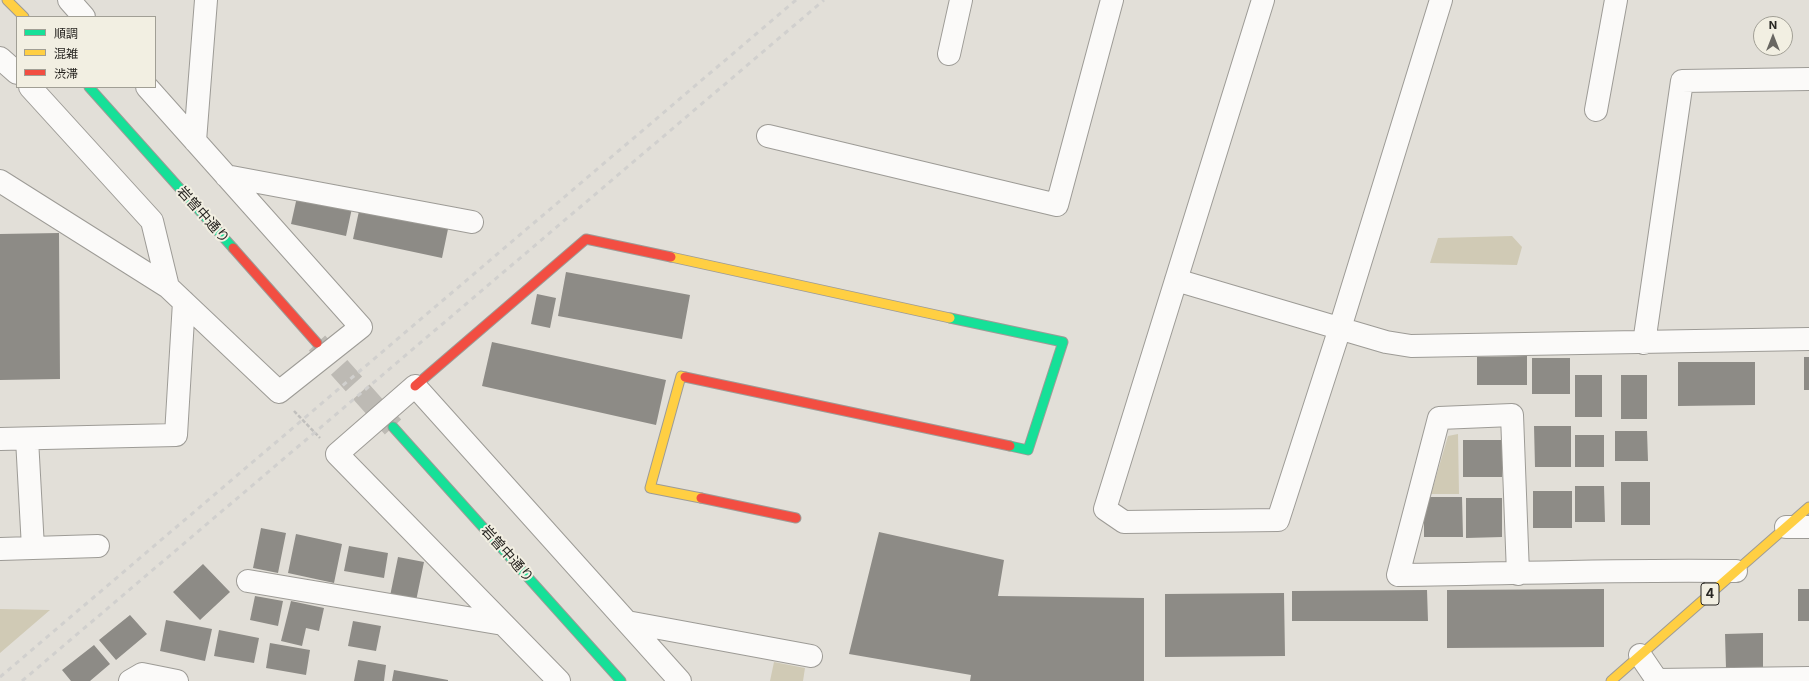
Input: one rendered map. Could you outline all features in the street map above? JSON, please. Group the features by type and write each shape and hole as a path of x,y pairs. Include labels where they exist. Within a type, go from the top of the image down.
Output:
{"main road":[{"path":"7,0 23,16"},
{"name":"岩曽中通り","path":"90,88 317,343"},
{"path":"415,386 586,239 1063,342 1028,450 681,376 650,488 796,518"},
{"name":"岩曽中通り","path":"393,427 621,681"},
{"name":"4","path":"1611,681 1809,507"}],"street":[{"path":"69,0 83,16"},
{"path":"195,141 206,0"},
{"path":"949,54 961,0"},
{"path":"768,136 1057,205 1112,0"},
{"path":"1263,0 1106,509 1124,522 1278,520 1340,328 1441,0"},
{"path":"1596,110 1616,0"},
{"path":"0,58 16,72"},
{"path":"1644,343 1682,81 1809,80"},
{"path":"31,88 152,221 168,287"},
{"path":"0,181 168,287 279,392 361,327 148,88"},
{"path":"226,176 472,222"},
{"path":"1176,280 1386,342 1411,346 1809,339"},
{"path":"0,439 176,436 184,302"},
{"path":"559,681 337,454 415,386 680,681"},
{"path":"1518,574 1512,415 1439,418 1398,575 1518,574 1736,571"},
{"path":"27,439 33,548"},
{"path":"1786,527 1809,527"},
{"path":"0,549 98,546"},
{"path":"248,581 503,624"},
{"path":"627,622 811,656"},
{"path":"1640,655 1657,680 1809,678"},
{"path":"130,681 142,674 177,681"}],"path":[{"path":"279,392 306,424 337,454"}],"shaded area":[{"path":"1512,236 1522,247 1517,265 1430,263 1438,238"},
{"path":"1458,434 1459,494 1431,494 1448,436"},
{"path":"0,609 50,610 0,653"},
{"path":"774,662 805,668 803,681 770,681"}],"building":[{"path":"297,197 352,208 346,236 291,224"},
{"path":"359,211 448,229 442,258 353,239"},
{"path":"59,233 60,379 0,380 0,234"},
{"path":"566,272 690,295 682,339 558,316"},
{"path":"537,294 556,298 550,328 531,324"},
{"path":"492,342 666,380 656,425 482,386"},
{"path":"1527,356 1527,385 1477,385 1477,357"},
{"path":"1804,357 1809,357 1809,390 1804,390"},
{"path":"1532,358 1570,358 1570,394 1532,394"},
{"path":"1678,362 1755,362 1755,405 1678,406"},
{"path":"1575,375 1602,375 1602,417 1575,417"},
{"path":"1621,375 1647,375 1647,419 1621,419"},
{"path":"1534,426 1571,426 1571,467 1535,467"},
{"path":"1615,431 1647,431 1648,461 1615,461"},
{"path":"1575,435 1604,435 1604,467 1575,467"},
{"path":"1463,440 1502,440 1502,477 1463,477"},
{"path":"1621,482 1650,482 1650,525 1621,525"},
{"path":"1575,486 1604,486 1605,522 1575,522"},
{"path":"1533,491 1572,491 1572,528 1533,528"},
{"path":"1424,497 1462,497 1463,537 1424,537"},
{"path":"1466,498 1502,498 1502,537 1466,538"},
{"path":"261,528 286,533 278,573 253,568"},
{"path":"879,532 1004,560 998,596 1144,598 1144,681 970,681 971,675 849,654"},
{"path":"296,534 342,544 334,583 288,573"},
{"path":"349,546 388,553 384,578 344,571"},
{"path":"398,557 424,562 416,601 390,596"},
{"path":"203,564 230,592 200,620 173,592"},
{"path":"1604,589 1604,647 1447,648 1447,590"},
{"path":"1798,589 1809,589 1809,621 1798,621"},
{"path":"1427,590 1428,621 1292,621 1292,591"},
{"path":"1284,593 1285,656 1165,657 1165,594"},
{"path":"255,596 283,601 278,626 250,620"},
{"path":"291,601 324,608 319,631 306,628 302,646 281,641"},
{"path":"130,615 147,634 116,660 99,640"},
{"path":"166,620 212,629 205,661 160,651"},
{"path":"353,621 381,626 376,651 348,646"},
{"path":"219,630 259,638 254,663 214,656"},
{"path":"1763,633 1763,668 1726,668 1725,634"},
{"path":"270,643 310,650 306,675 266,668"},
{"path":"94,645 110,664 90,681 71,681 62,670"},
{"path":"358,660 386,665 384,681 354,681"},
{"path":"394,670 448,680 448,681 392,681"}],"tunnel":[{"path":"317,343 393,427"}],"railway":[{"path":"0,677 796,0"},
{"path":"22,681 824,0"}],"traffic: fast":[{"path":"90,88 233,248"},
{"path":"950,318 1063,342 1028,450 1010,446"},
{"path":"393,427 621,681"}],"traffic: slow":[{"path":"7,0 23,16"},
{"path":"671,257 950,318"},
{"path":"685,377 681,376 650,488 701,498"},
{"path":"1611,681 1809,507"}],"traffic: jam":[{"path":"415,386 586,239 671,257"},
{"path":"233,248 317,343"},
{"path":"685,377 1010,446"},
{"path":"701,498 796,518"}]}
